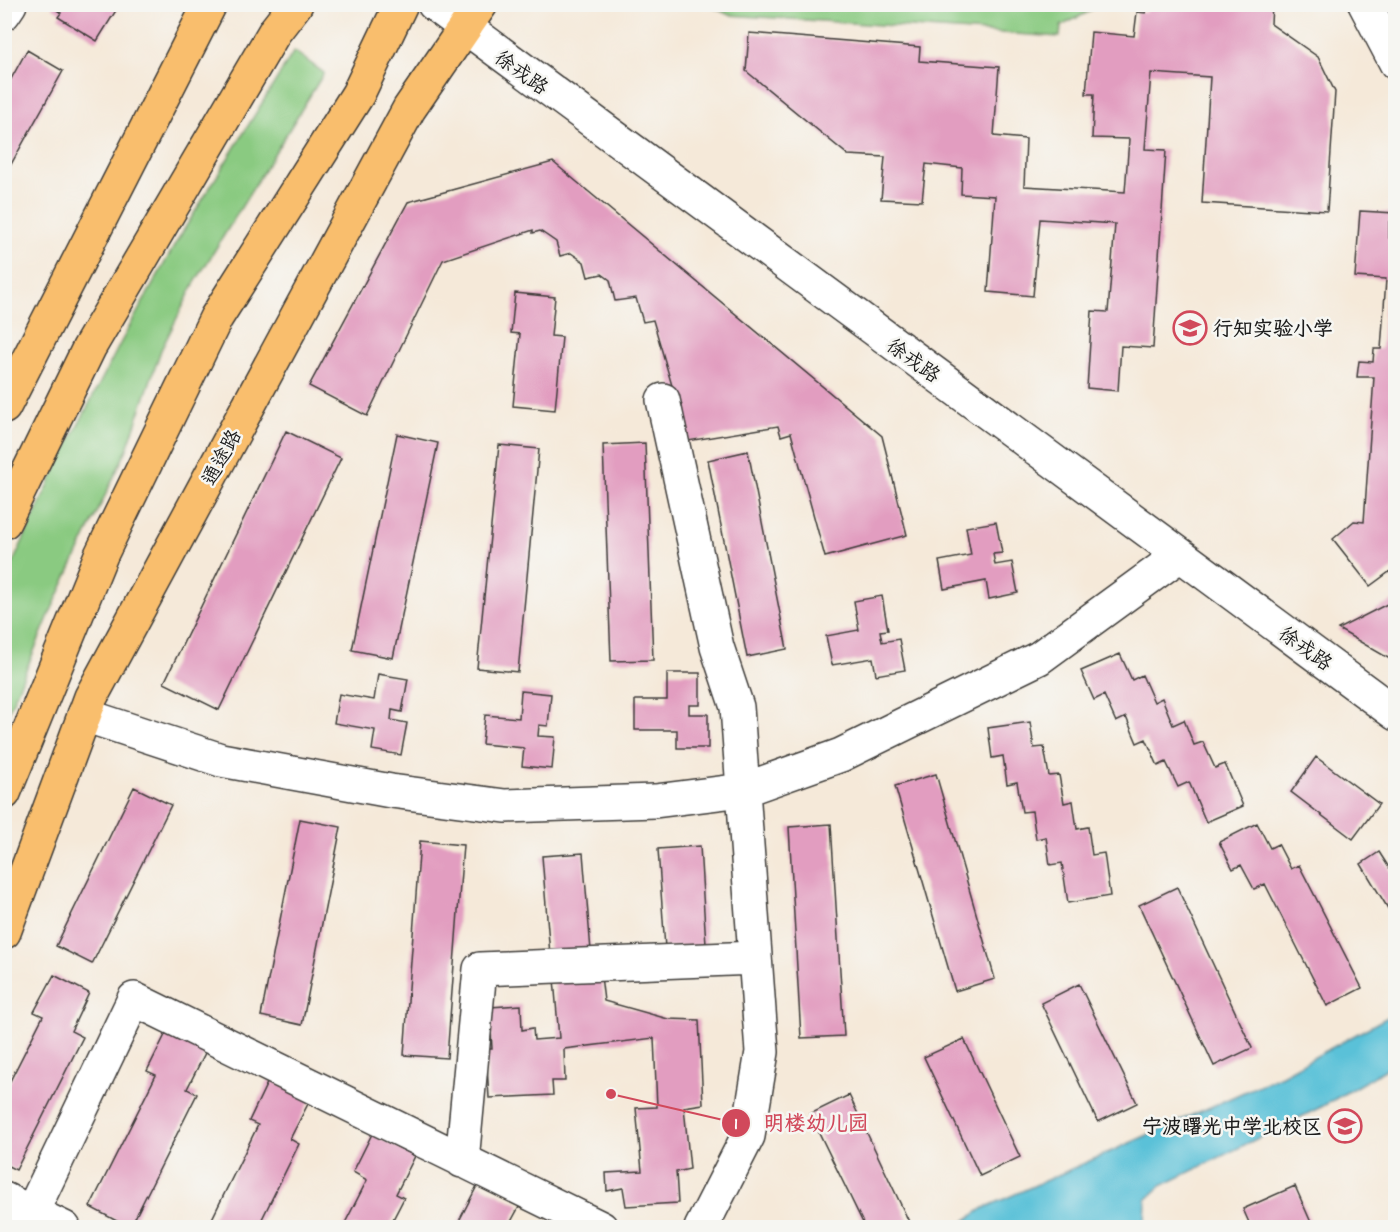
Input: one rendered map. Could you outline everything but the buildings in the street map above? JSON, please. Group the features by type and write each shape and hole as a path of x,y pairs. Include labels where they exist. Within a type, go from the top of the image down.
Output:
{"main road":[{"path":"4,407 210,4"},
{"path":"4,522 89,348 275,31 296,4"},
{"path":"4,793 101,555 216,318 358,94 401,4"},
{"name":"通途路","path":"4,932 91,698 409,109 472,17"}],"street":[{"path":"4,13 10,4"},
{"name":"徐戎路","path":"434,4 472,17 1180,555 1395,714"},
{"path":"1365,4 1395,63"},
{"path":"663,400 717,646 737,707 762,1052 748,1136 701,1227"},
{"path":"84,715 221,760 391,791 505,806 655,801 742,790 841,755 1039,658 1180,555"},
{"path":"462,1161 480,969 755,958"},
{"path":"64,1227 18,1206 134,999 462,1161 558,1219 601,1227"}],"green space":[{"path":"1030,4 1097,5 1061,26 1060,37 729,15 709,5 916,5 985,9"},
{"path":"294,51 324,73 194,284 161,350 127,449 50,613 5,720 5,580 58,464 122,340 177,241"}],"water":[{"path":"1395,1013 1395,1064 1323,1106 1161,1186 1146,1200 1145,1221 1148,1227 956,1227 984,1208 1282,1075"}],"place":[{"name":"行知实验小学","path":"1190,328"},
{"name":"明楼幼儿园","path":"611,1094"},
{"name":"宁波曙光中学北校区","path":"1345,1126"}]}
